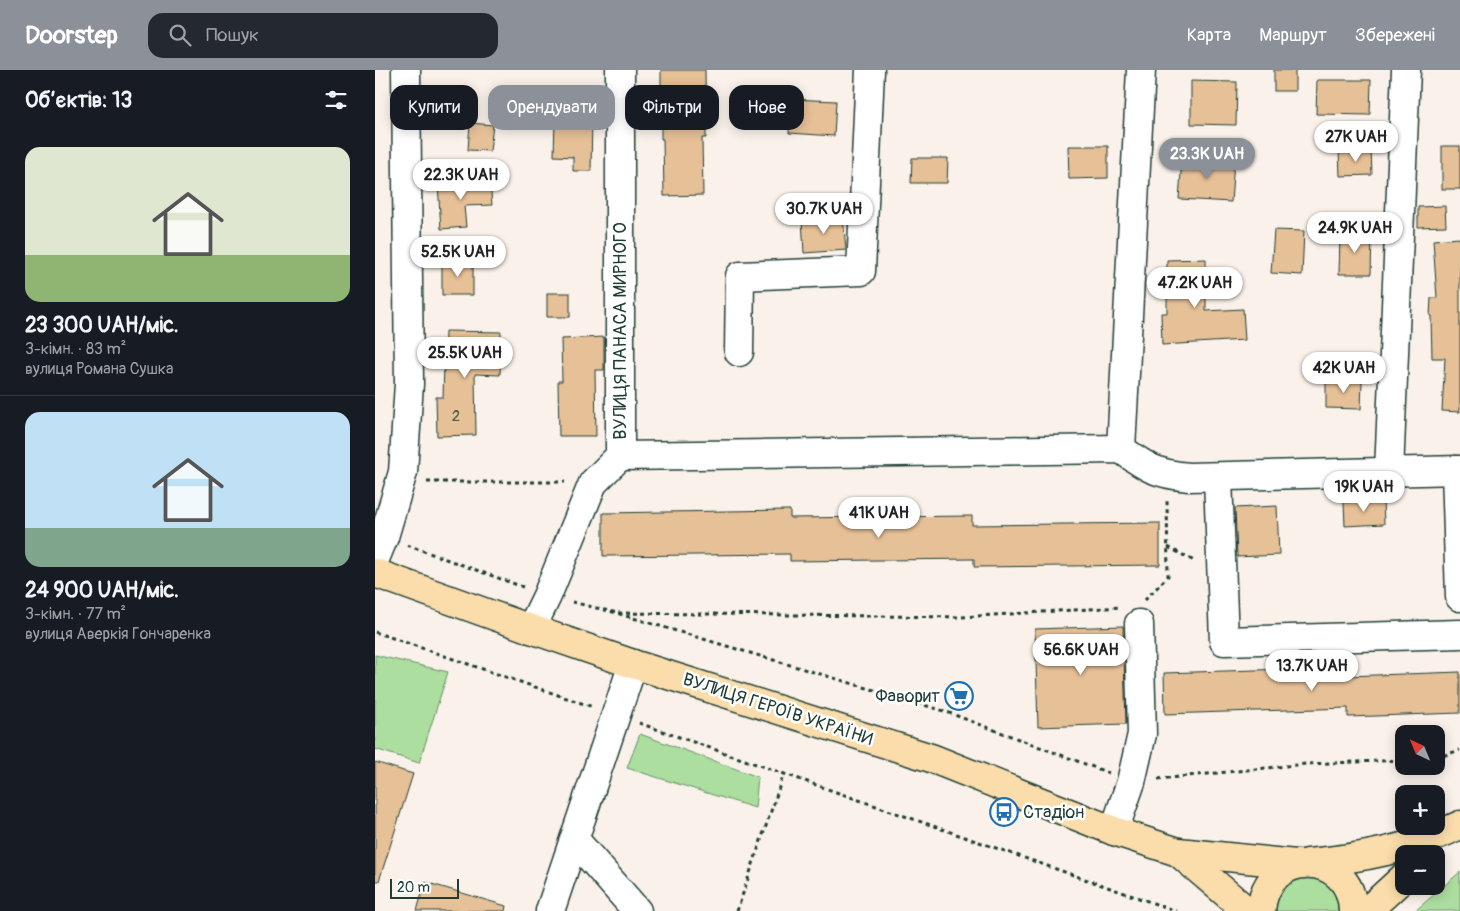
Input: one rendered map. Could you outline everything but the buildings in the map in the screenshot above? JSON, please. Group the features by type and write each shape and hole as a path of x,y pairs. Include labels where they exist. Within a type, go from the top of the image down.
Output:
{"main road":[{"name":"ВУЛИЦЯ ГЕРОЇВ УКРАЇНИ","path":"375,573 633,664 931,758 1114,831 1178,852 1302,864"},
{"path":"1261,911 1266,888 1274,877 1284,869 1302,864 1378,854 1433,837 1460,825"},
{"path":"1442,845 1460,831"},
{"name":"ВУЛИЦЯ ГЕРОЇВ УКРАЇНИ","path":"1178,852 1247,911"},
{"path":"1302,864 1320,865 1340,877 1352,898 1353,911"},
{"path":"1367,911 1395,885"}],"street":[{"path":"379,548 403,472 409,384 406,70"},
{"name":"ВУЛИЦЯ ПАНАСА МИРНОГО","path":"531,629 547,596 593,483 620,456 620,70"},
{"path":"739,352 739,276 861,272 870,70"},
{"path":"1121,449 1141,70"},
{"path":"1389,472 1406,70"},
{"path":"620,456 1121,449 1149,468 1167,475 1189,477 1458,470 1460,597"},
{"path":"1218,477 1223,641 1460,634"},
{"path":"1114,831 1131,782 1142,734 1137,610"},
{"path":"550,911 633,664"},
{"path":"575,840 637,911"}],"path":[{"path":"613,612 961,617 1137,610 1168,576 1167,475"},
{"path":"399,482 593,483"},
{"path":"379,548 547,596 613,612 944,711 1131,782 1306,764 1395,760"},
{"path":"375,632 1176,911"},
{"path":"1445,755 1460,750"},
{"path":"737,911 784,773"}],"green space":[{"path":"375,655 448,672 419,763 375,749"},
{"path":"640,734 758,777 755,808 627,768"},
{"path":"1460,872 1460,911 1415,911 1433,895 1445,895 1445,885"},
{"path":"1305,873 1334,885 1342,911 1275,911 1281,886"}],"place":[{"name":"Фаворит","path":"959,696"},
{"name":"Стадіон","path":"1004,812"}]}
